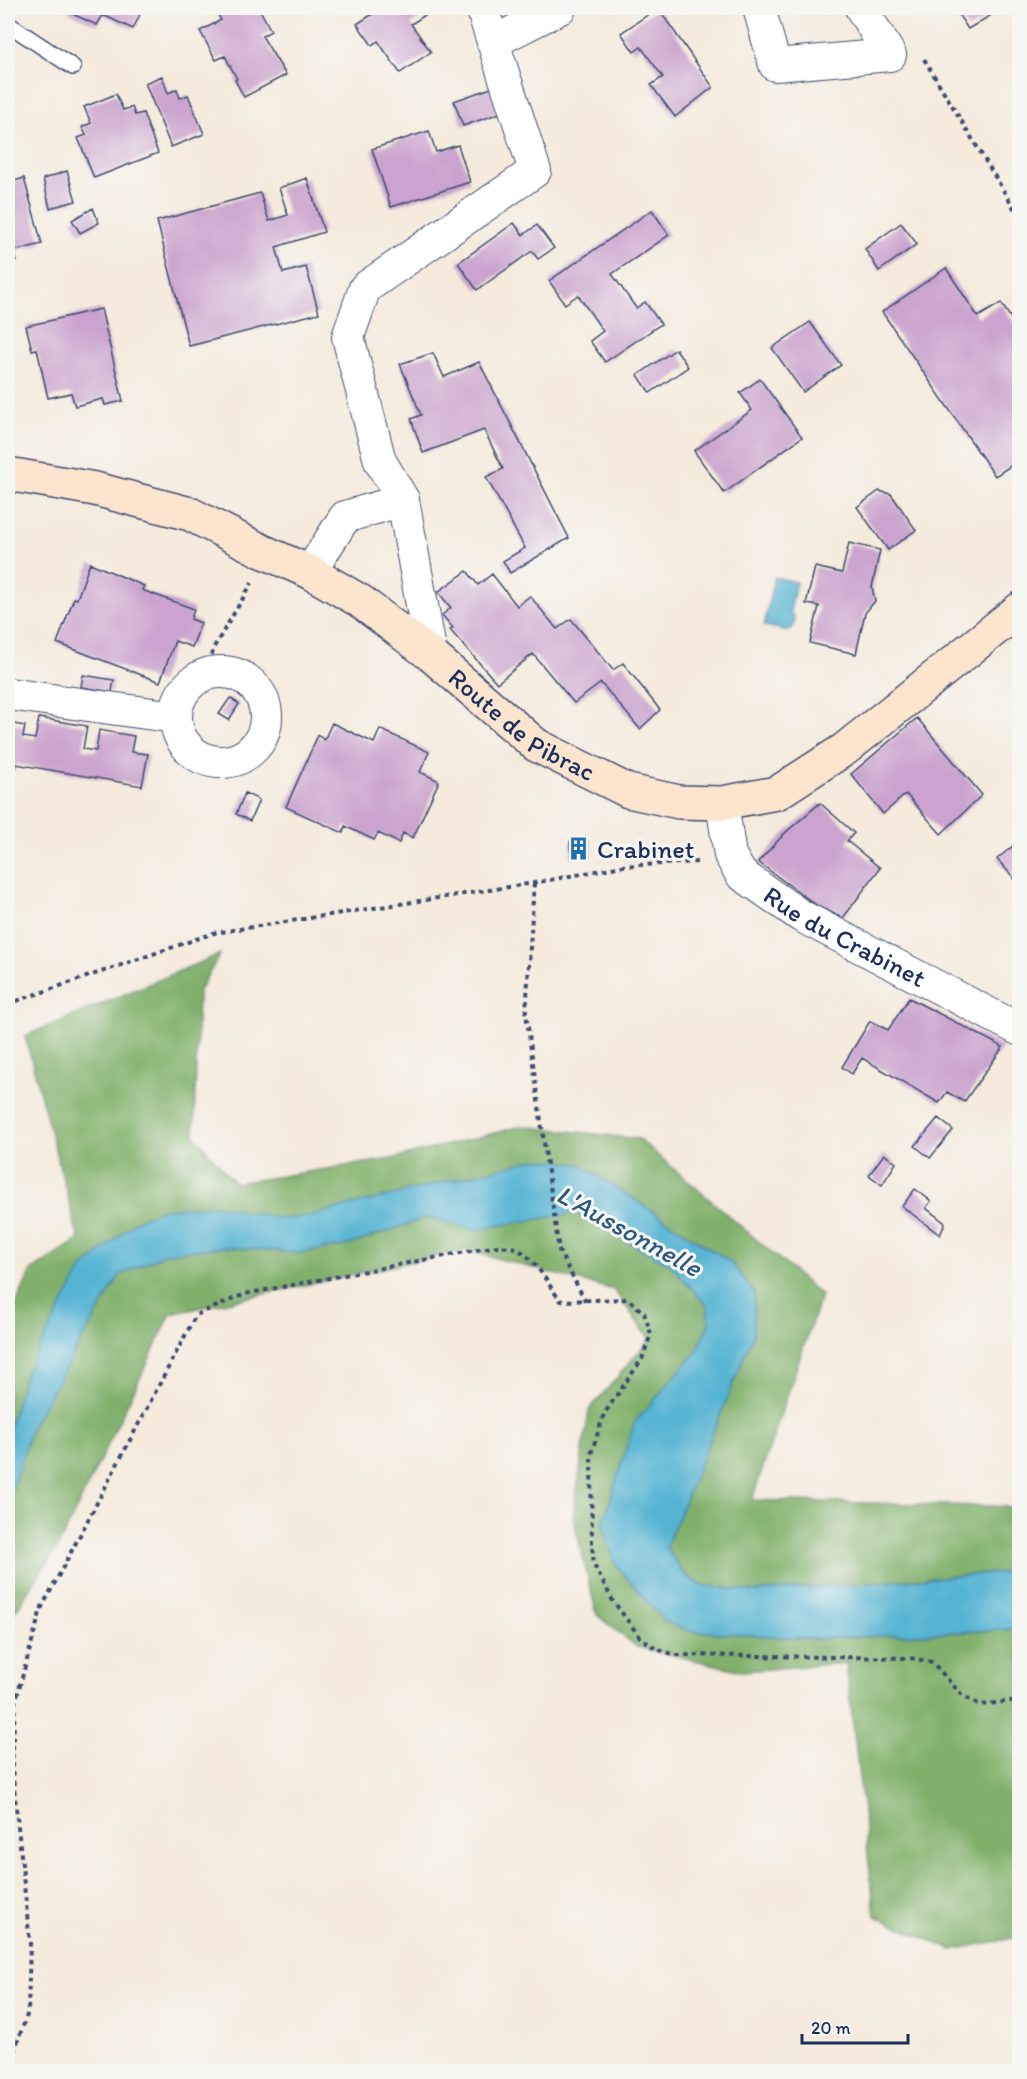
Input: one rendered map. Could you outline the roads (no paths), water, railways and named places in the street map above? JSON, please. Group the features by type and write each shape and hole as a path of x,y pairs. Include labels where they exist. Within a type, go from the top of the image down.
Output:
{"main road":[{"name":"Route de Pibrac","path":"8,474 95,489 190,514 262,551 310,572 360,601 431,655 536,745 628,791 679,802 722,802 777,793 845,749 1020,609"}],"street":[{"path":"431,655 403,500 380,461 348,337 365,288 535,171 482,8"},
{"path":"493,42 560,8"},
{"path":"759,8 775,65 890,55 861,8"},
{"path":"310,572 345,517 403,500"},
{"path":"226,671 244,677 258,690 266,708 266,727 258,744 243,757 225,763 206,760 189,751 179,735 175,717 179,698 190,682 207,673 226,671"},
{"path":"8,694 175,717"},
{"name":"Rue du Crabinet","path":"722,802 730,855 741,874 801,916 1020,1030"}],"lane":[{"path":"8,24 73,67"}],"water":[{"path":"774,577 796,582 790,612 794,617 794,622 789,631 764,626"},
{"name":"L'Aussonnelle","path":"536,1159 580,1164 732,1263 754,1293 753,1335 666,1547 685,1575 701,1585 756,1592 1019,1571 1019,1629 814,1639 689,1631 665,1622 615,1564 603,1524 634,1423 697,1351 709,1323 707,1306 670,1264 575,1213 473,1230 427,1217 349,1245 299,1253 223,1247 167,1253 120,1275 32,1425 8,1502 8,1431 25,1374 82,1269 137,1220 163,1209 215,1205 282,1219 309,1216"}],"place":[{"name":"Crabinet","path":"579,849"}]}
